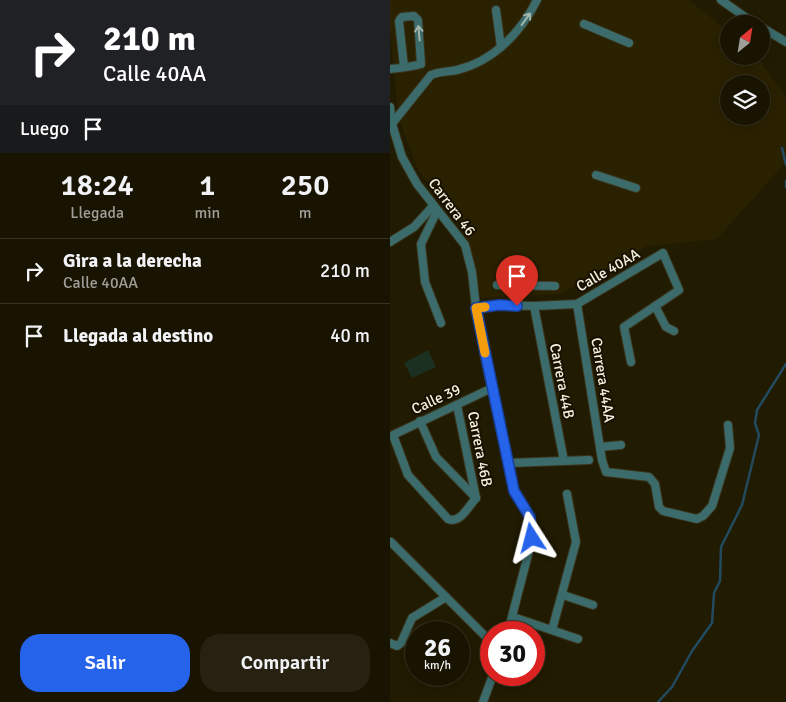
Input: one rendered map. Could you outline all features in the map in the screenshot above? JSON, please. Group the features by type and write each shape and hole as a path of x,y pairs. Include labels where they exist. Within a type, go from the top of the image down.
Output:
{"street":[{"path":"391,125 431,75 440,71 456,70 481,62 513,36 530,15 538,0"},
{"path":"721,0 742,15"},
{"path":"496,10 501,47"},
{"path":"390,69 404,67 421,64 418,20 414,16 402,17 399,21 404,67"},
{"path":"584,24 629,43"},
{"path":"770,33 786,42"},
{"name":"Carrera 46","path":"390,107 391,125 402,157 417,184 465,245 472,272 476,308 514,491 530,517 532,538 512,621"},
{"path":"596,174 636,188"},
{"path":"390,242 414,227 435,209"},
{"path":"435,209 421,244 425,282 441,323"},
{"name":"Calle 40AA","path":"476,308 499,305 576,304 663,253 680,290 655,306"},
{"path":"497,285 555,286"},
{"name":"Carrera 44AA","path":"576,304 602,460 605,470 610,474 645,476 652,480 658,507 663,511 697,518 703,516 712,506 730,448 728,425"},
{"name":"Carrera 44B","path":"534,306 564,461"},
{"path":"630,362 624,327 655,306 666,327 674,331"},
{"name":"Calle 39","path":"476,498 458,520 448,519 408,475 393,435 492,388"},
{"name":"Carrera 46B","path":"457,405 476,498"},
{"path":"420,421 436,457 476,498"},
{"path":"600,447 621,445"},
{"path":"509,463 589,460"},
{"path":"552,630 564,595 576,542 567,494"},
{"path":"391,542 480,631"},
{"path":"564,595 593,605"},
{"path":"390,643 397,646 401,643 412,618 446,596"},
{"path":"513,617 578,639"},
{"path":"483,702 489,686"}],"shaded area":[{"path":"390,0 689,0 720,25 720,65 763,65 786,98 786,162 717,239 648,246 561,294 481,298 471,252 453,215 418,170 398,112 390,31"}],"green space":[{"path":"428,350 436,367 412,378 404,363"}],"waterway":[{"path":"782,148 786,165"},
{"path":"786,181 786,187"},
{"path":"658,702 672,687 692,651 712,623 714,593 720,581 721,547 742,505 759,435 755,423 757,410 786,364"}],"slow traffic":[{"path":"485,307 476,308 485,353"}],"route":[{"path":"517,306 499,305 476,308 514,491 530,517 532,538"}]}
